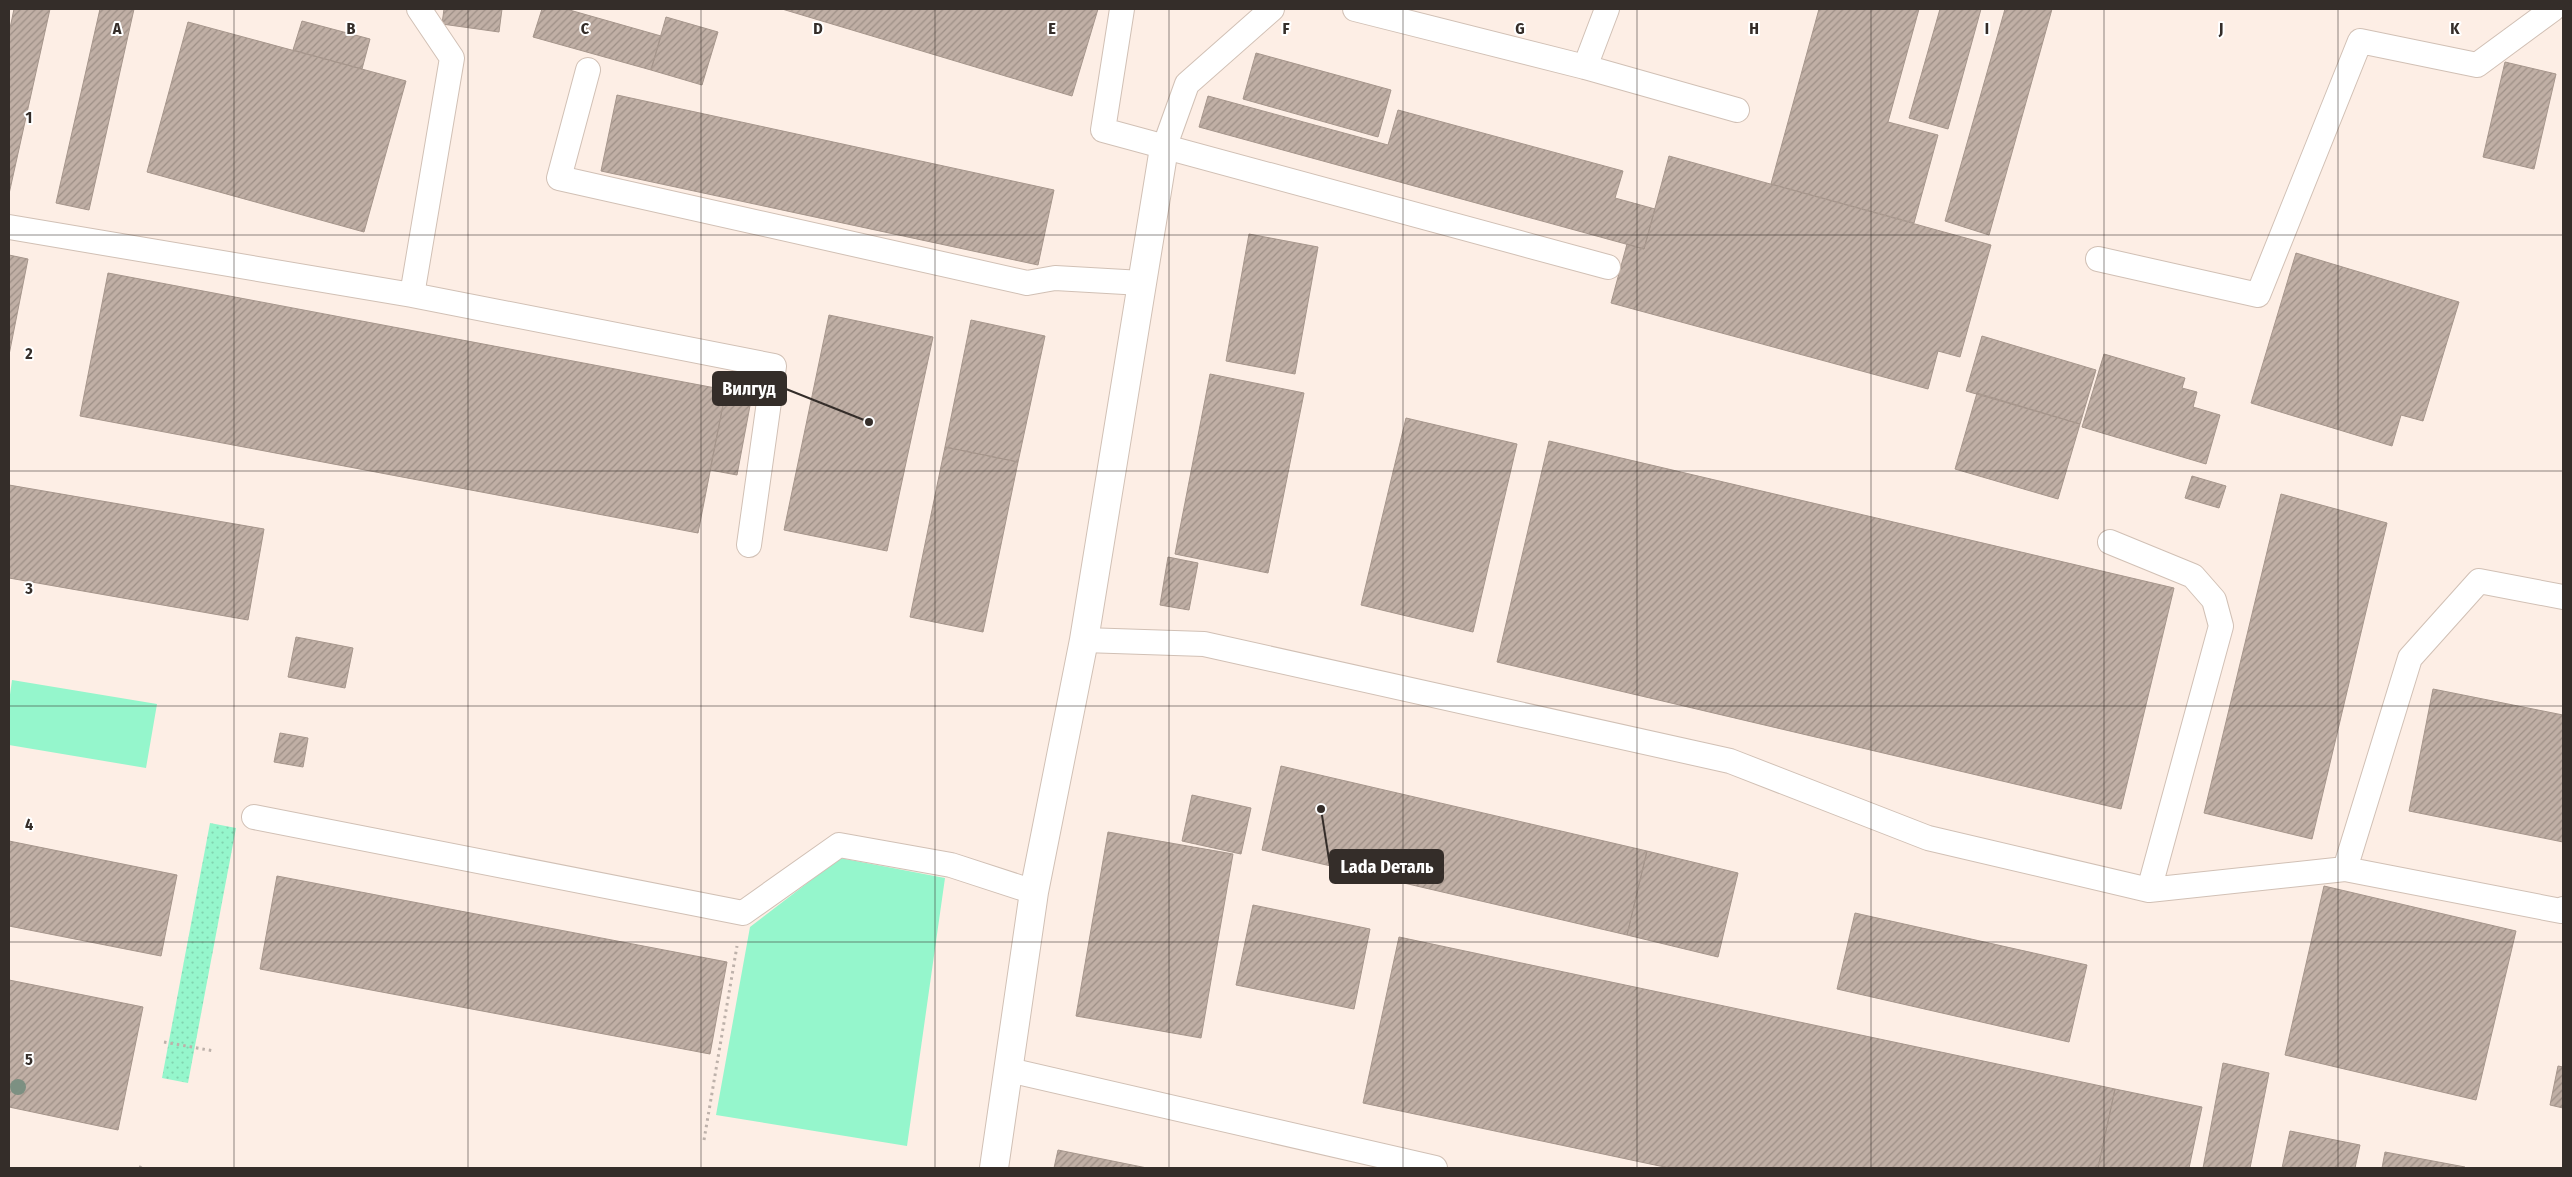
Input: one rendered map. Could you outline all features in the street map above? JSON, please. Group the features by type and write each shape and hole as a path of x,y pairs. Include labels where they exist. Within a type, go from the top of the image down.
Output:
{"street":[{"path":"994,1168 1034,892 1084,640 1164,148"}],"lane":[{"path":"412,295 452,58 419,9"},
{"path":"1122,9 1103,130 1608,267"},
{"path":"1164,148 1187,84 1272,9"},
{"path":"1355,9 1585,67 1737,110"},
{"path":"1585,67 1607,9"},
{"path":"2098,259 2258,295 2360,41 2477,64 2553,9"},
{"path":"588,70 559,178 1027,283 1055,278 1142,283"},
{"path":"9,227 412,295 774,366 749,545"},
{"path":"2110,542 2193,576 2214,600 2221,626 2149,890"},
{"path":"2345,869 2410,658 2479,582 2563,597"},
{"path":"1084,640 1204,644 1730,761 1928,838 2149,890 2345,869 2561,912 2563,909"},
{"path":"254,817 743,913 839,845 951,865 1034,892"},
{"path":"1009,1070 1435,1168"}],"path":[{"path":"704,1140 743,913"},
{"path":"164,1042 214,1051"}],"green space":[{"path":"12,680 157,704 146,768 9,745 9,702"},
{"path":"210,823 236,828 188,1083 162,1078"},
{"path":"840,858 945,878 907,1146 716,1115 750,927"}],"building":[{"path":"14,9 50,9 9,194 9,33"},
{"path":"100,9 134,9 89,210 56,203"},
{"path":"444,9 502,9 499,32 442,24"},
{"path":"542,9 566,9 661,36 651,70 533,37"},
{"path":"782,9 1098,9 1072,96"},
{"path":"1819,9 1919,9 1888,122 1938,135 1914,223 1771,184"},
{"path":"1940,9 1981,9 1948,129 1909,118"},
{"path":"2005,9 2052,9 1989,235 1945,221"},
{"path":"666,17 718,32 702,85 651,70"},
{"path":"302,21 370,39 362,69 293,50"},
{"path":"188,22 406,81 364,232 147,172"},
{"path":"1256,53 1391,90 1378,137 1243,99"},
{"path":"2505,62 2556,74 2534,169 2483,157"},
{"path":"617,95 1054,190 1038,265 601,171"},
{"path":"1208,96 1388,145 1398,110 1623,171 1615,198 1655,209 1644,249 1199,127"},
{"path":"1669,156 1991,245 1960,357 1938,351 1928,389 1611,303 1627,244 1644,249"},
{"path":"1249,234 1318,247 1295,374 1226,361"},
{"path":"2296,253 2459,302 2423,421 2401,415 2392,446 2251,403"},
{"path":"9,255 28,259 9,355"},
{"path":"108,273 726,390 698,533 80,416"},
{"path":"829,315 933,337 887,551 784,530"},
{"path":"971,320 1045,336 1018,462 945,447"},
{"path":"1982,336 2096,370 2080,424 1966,391"},
{"path":"2104,354 2185,378 2182,388 2197,392 2193,407 2220,415 2206,464 2082,427"},
{"path":"1210,374 1304,393 1268,573 1175,554"},
{"path":"726,390 752,395 737,475 710,470"},
{"path":"1977,393 2080,424 2058,499 1955,469"},
{"path":"1406,418 1517,444 1473,632 1361,605"},
{"path":"1549,441 2174,588 2121,809 1497,662"},
{"path":"945,447 1018,462 983,632 910,617"},
{"path":"2192,476 2226,486 2219,508 2185,498"},
{"path":"9,485 264,529 248,620 9,578"},
{"path":"2281,494 2387,523 2312,839 2204,813"},
{"path":"1168,557 1198,563 1189,610 1160,605"},
{"path":"296,637 353,648 345,688 288,677"},
{"path":"2433,689 2563,715 2563,842 2409,811"},
{"path":"280,733 308,738 303,767 274,762"},
{"path":"1281,766 1647,851 1627,935 1262,850"},
{"path":"1192,795 1251,808 1241,854 1182,841"},
{"path":"1108,832 1233,854 1201,1038 1076,1016"},
{"path":"9,841 177,875 161,956 9,926"},
{"path":"1647,851 1738,873 1718,957 1627,935"},
{"path":"277,876 727,962 710,1054 260,969"},
{"path":"2324,886 2516,931 2476,1100 2285,1055"},
{"path":"1253,905 1370,929 1354,1009 1236,985"},
{"path":"1855,913 2087,965 2069,1042 1837,989"},
{"path":"1399,937 2115,1089 2098,1168 1669,1168 1363,1103"},
{"path":"9,980 143,1007 118,1130 9,1107"},
{"path":"2223,1063 2269,1073 2250,1168 2203,1168"},
{"path":"2558,1066 2563,1067 2563,1108 2550,1105"},
{"path":"2115,1089 2202,1107 2189,1168 2098,1168"},
{"path":"2290,1131 2360,1145 2355,1168 2282,1168"},
{"path":"1058,1150 1147,1168 1054,1168"},
{"path":"2385,1152 2465,1167 2465,1168 2382,1168"}],"place":[{"name":"Вилгуд","path":"869,422"},
{"name":"Lada Dеталь","path":"1321,809"}]}
